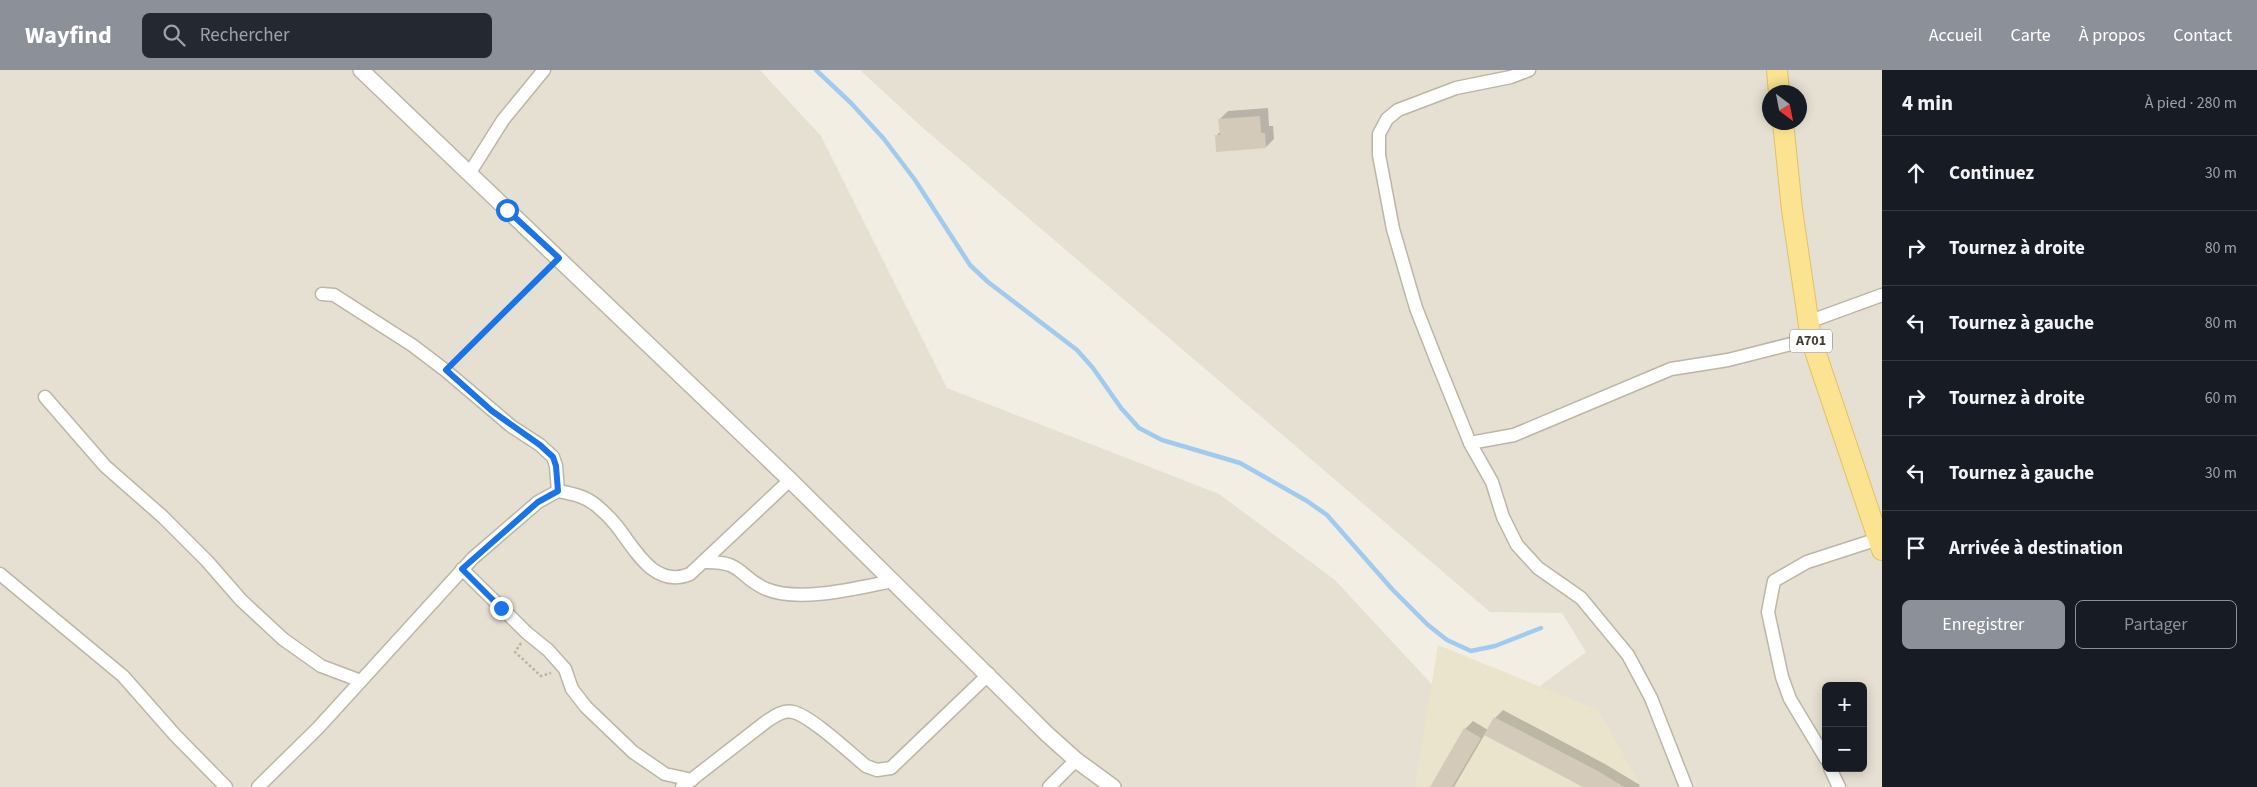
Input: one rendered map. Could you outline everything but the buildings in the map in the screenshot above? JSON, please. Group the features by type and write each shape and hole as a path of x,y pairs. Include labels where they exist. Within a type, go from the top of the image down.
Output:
{"main road":[{"path":"1777,70 1779,85"},
{"name":"A701","path":"1784,130 1792,210 1809,331 1880,544"}],"street":[{"path":"361,70 790,480 989,674 1047,734 1076,760 1113,787"},
{"path":"469,174 503,120 544,70"},
{"path":"1529,70 1511,77 1456,88 1398,110 1387,119 1379,134 1379,155 1393,229 1416,308 1470,443 1492,482 1503,517 1517,545 1538,568 1581,598 1628,655 1651,698 1686,787"},
{"path":"322,294 334,295 412,345 446,370 499,416 540,445 553,457 556,466 558,491"},
{"path":"1470,443 1514,435 1671,369 1728,360 1809,331 1882,295"},
{"path":"45,397 105,466 163,517 207,561 240,600 283,639 321,666 361,681"},
{"path":"258,787 318,728 462,569 538,502 558,491 582,496 596,505 616,524 635,552 652,570 666,576 681,578 690,574 704,562 790,480"},
{"path":"1822,752 1790,698 1782,677 1768,612 1770,594 1774,581 1807,562 1880,544"},
{"path":"704,562 728,563 767,590 792,594 832,591 892,581"},
{"path":"462,569 527,633 548,650 565,669 572,689 586,707 633,752 665,774 687,784 767,720 781,712 793,712 808,720 866,766 877,770 892,768 989,674"},
{"path":"0,574 123,676 175,735 226,787"},
{"path":"1049,787 1076,760"},
{"path":"1832,772 1839,787"}],"path":[{"path":"446,370 559,258"},
{"path":"527,633 515,652 541,676 565,669"}],"shaded area":[{"path":"0,70 760,70 821,136 947,388 1219,494 1335,580 1450,704 1525,697 1586,652 1562,613 1490,612 923,128 860,70 1882,70 1882,787 0,787"},
{"path":"1438,645 1598,710 1641,787 1415,787"}],"waterway":[{"path":"816,70 851,103 884,139 915,180 970,265 988,282 1077,350 1093,368 1121,408 1139,428 1162,440 1240,463 1307,501 1327,515 1392,589 1428,625 1447,640 1471,651 1495,646 1541,628"}],"route":[{"path":"501,608 462,569 538,502 558,491 556,466 553,457 540,445 492,411 446,370 559,258 507,210"}]}
